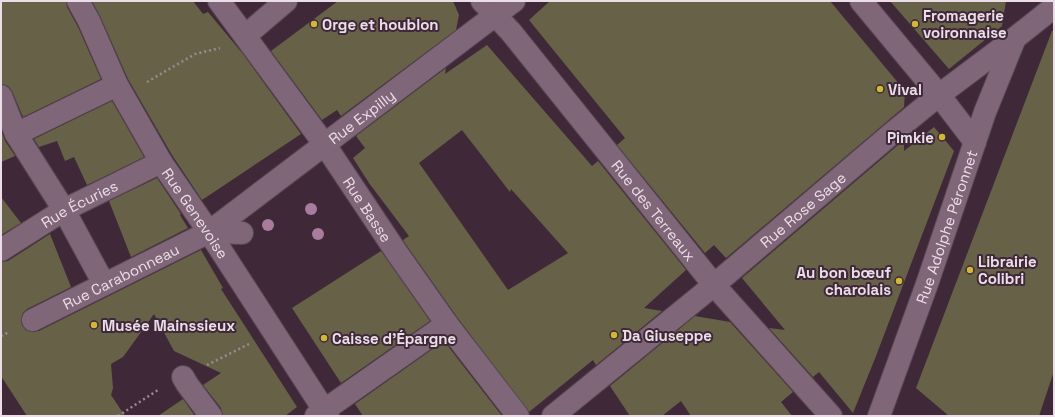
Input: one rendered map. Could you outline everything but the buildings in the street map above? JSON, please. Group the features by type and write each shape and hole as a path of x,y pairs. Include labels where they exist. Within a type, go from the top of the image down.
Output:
{"street":[{"name":"Rue Genevoise","path":"78,1 89,21 119,90 161,162 209,232 322,414"},
{"name":"Rue Basse","path":"219,1 245,36 325,154 397,253 441,322 518,416"},
{"path":"245,36 286,1"},
{"name":"Rue Expilly","path":"209,232 325,154 488,9 514,1"},
{"path":"861,1 939,95 975,142"},
{"name":"Rue Rose Sage","path":"553,416 714,284 890,135 939,95 1054,7"},
{"name":"Rue des Terreaux","path":"488,9 511,32 714,284 831,416"},
{"name":"Rue Adolphe Péronnet","path":"879,416 927,284 985,112 1015,38"},
{"path":"16,134 119,90"},
{"path":"1,96 16,134 64,210 104,284"},
{"name":"Rue Écuries","path":"1,250 64,210 161,162"},
{"path":"209,232 242,232"},
{"name":"Rue Carabonneau","path":"33,320 209,232"},
{"path":"322,414 441,322"},
{"path":"183,377 211,416"},
{"path":"322,414 339,384"}],"path":[{"path":"119,90 195,54 234,44 245,36"}],"place":[{"name":"Orge et houblon","path":"314,24"},
{"name":"Fromagerie voironnaise","path":"915,24"},
{"name":"Vival","path":"880,89"},
{"name":"Pimkie","path":"942,137"},
{"name":"Librairie Colibri","path":"970,270"},
{"name":"Au bon bœuf charolais","path":"899,281"},
{"name":"Musée Mainssieux","path":"94,325"},
{"name":"Da Giuseppe","path":"614,335"},
{"name":"Caisse d'Épargne","path":"324,338"}]}
